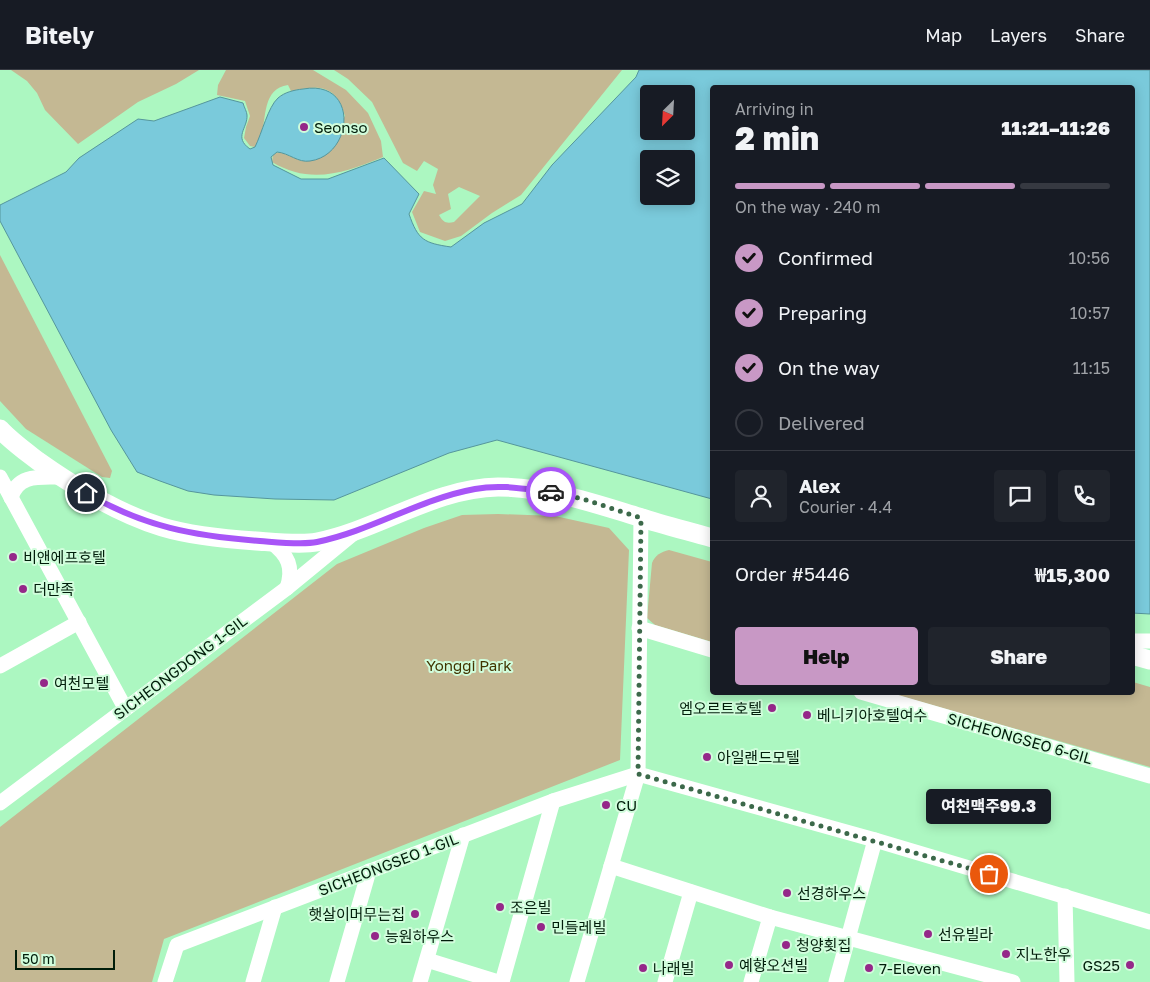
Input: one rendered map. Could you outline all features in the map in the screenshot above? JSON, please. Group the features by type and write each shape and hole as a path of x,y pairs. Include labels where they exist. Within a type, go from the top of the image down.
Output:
{"street":[{"path":"0,429 23,450 60,477 100,501 162,527 229,539 271,542 315,542 359,529 445,497 476,489 498,487 553,493 583,499 710,537"},
{"path":"0,477 126,708"},
{"path":"12,498 15,489 24,480 37,477 60,477"},
{"path":"577,982 638,774 641,518"},
{"name":"SICHEONGDONG 1-GIL","path":"0,803 287,588 359,529"},
{"path":"271,542 282,550 287,558 290,574 287,588"},
{"path":"0,666 79,622"},
{"path":"639,628 710,649"},
{"path":"1135,641 1150,640"},
{"path":"1135,656 1150,660"},
{"name":"SICHEONGSEO 6-GIL","path":"871,695 1150,776"},
{"path":"638,774 875,840 1150,922"},
{"name":"SICHEONGSEO 1-GIL","path":"165,982 177,945 553,801 638,774"},
{"path":"502,982 553,801"},
{"path":"420,982 464,835"},
{"path":"836,982 875,840"},
{"path":"611,866 770,917 1013,982"},
{"path":"337,982 370,871"},
{"path":"665,982 691,892"},
{"path":"1065,896 1067,982"},
{"path":"253,982 275,907"},
{"path":"751,982 770,917"},
{"path":"427,960 498,982"}],"green space":[{"path":"11,70 199,70 176,84 138,102 78,144 45,110 37,93 27,81"},
{"path":"226,70 313,70 346,90 368,113 381,141 383,157 341,172 314,175 286,169 272,162 273,154 280,152 302,161 345,116 341,105 331,92 325,89 310,88 291,91 288,85 280,88 274,92 267,105 261,136 255,147 250,146 244,138 250,116 245,101 217,95 218,85"},
{"path":"334,70 622,70 521,195 461,236 445,241 420,232 412,212 424,191 436,194 433,185 438,169 424,161 417,171 403,163 372,102 348,79","holes":["459,187 480,196 454,222 445,222 439,215 451,209 448,194"]},
{"path":"0,255 112,471 110,478 102,477 26,429 0,401"},
{"name":"Yonggi Park","path":"462,515 555,516 609,528 629,550 620,760 164,939 152,982 0,982 0,827 337,564 424,528"},
{"path":"669,550 710,561 710,641 655,625 647,618 652,563 663,552"},
{"path":"1135,683 1150,687 1150,767 897,695 1135,695"}],"water":[{"path":"639,70 1150,70 1150,614 1135,613 1135,85 710,85 710,498 497,440 449,453 334,500 214,495 188,491 160,481 137,472 111,430 0,221 0,205 66,172 79,158 138,119 154,121 220,97 243,103 247,120 242,132 242,140 250,149 255,147 274,102 287,93 303,89 321,89 334,95 341,106 344,119 342,133 335,146 325,156 310,161 301,161 277,152 271,157 273,165 301,179 328,179 384,158 419,194 409,214 419,235 428,242 451,247 484,223 522,204 552,165 636,77"}],"way so far":[{"path":"551,492 583,499 641,518 638,774 989,874"}],"place":[{"name":"Seonso","path":"304,127"},
{"name":"비앤에프호텔","path":"13,557"},
{"name":"더만족","path":"23,589"},
{"name":"여천모텔","path":"44,683"},
{"name":"엠오르트호텔","path":"772,708"},
{"name":"베니키아호텔여수","path":"807,715"},
{"name":"아일랜드모텔","path":"707,757"},
{"name":"CU","path":"606,805"},
{"name":"여천맥주99.3","path":"989,874"},
{"name":"선경하우스","path":"787,893"},
{"name":"조은빌","path":"500,907"},
{"name":"햇살이머무는집","path":"415,914"},
{"name":"민들레빌","path":"541,927"},
{"name":"선유빌라","path":"928,934"},
{"name":"능원하우스","path":"375,936"},
{"name":"청양횟집","path":"786,945"},
{"name":"지노한우","path":"1006,954"},
{"name":"예향오션빌","path":"729,965"},
{"name":"GS25","path":"1130,965"},
{"name":"나래빌","path":"643,968"},
{"name":"7-Eleven","path":"869,968"}],"route":[{"path":"86,493 141,519 162,527 184,532 229,539 271,542 315,542 359,529 445,497 476,489 498,487 551,492"}]}
